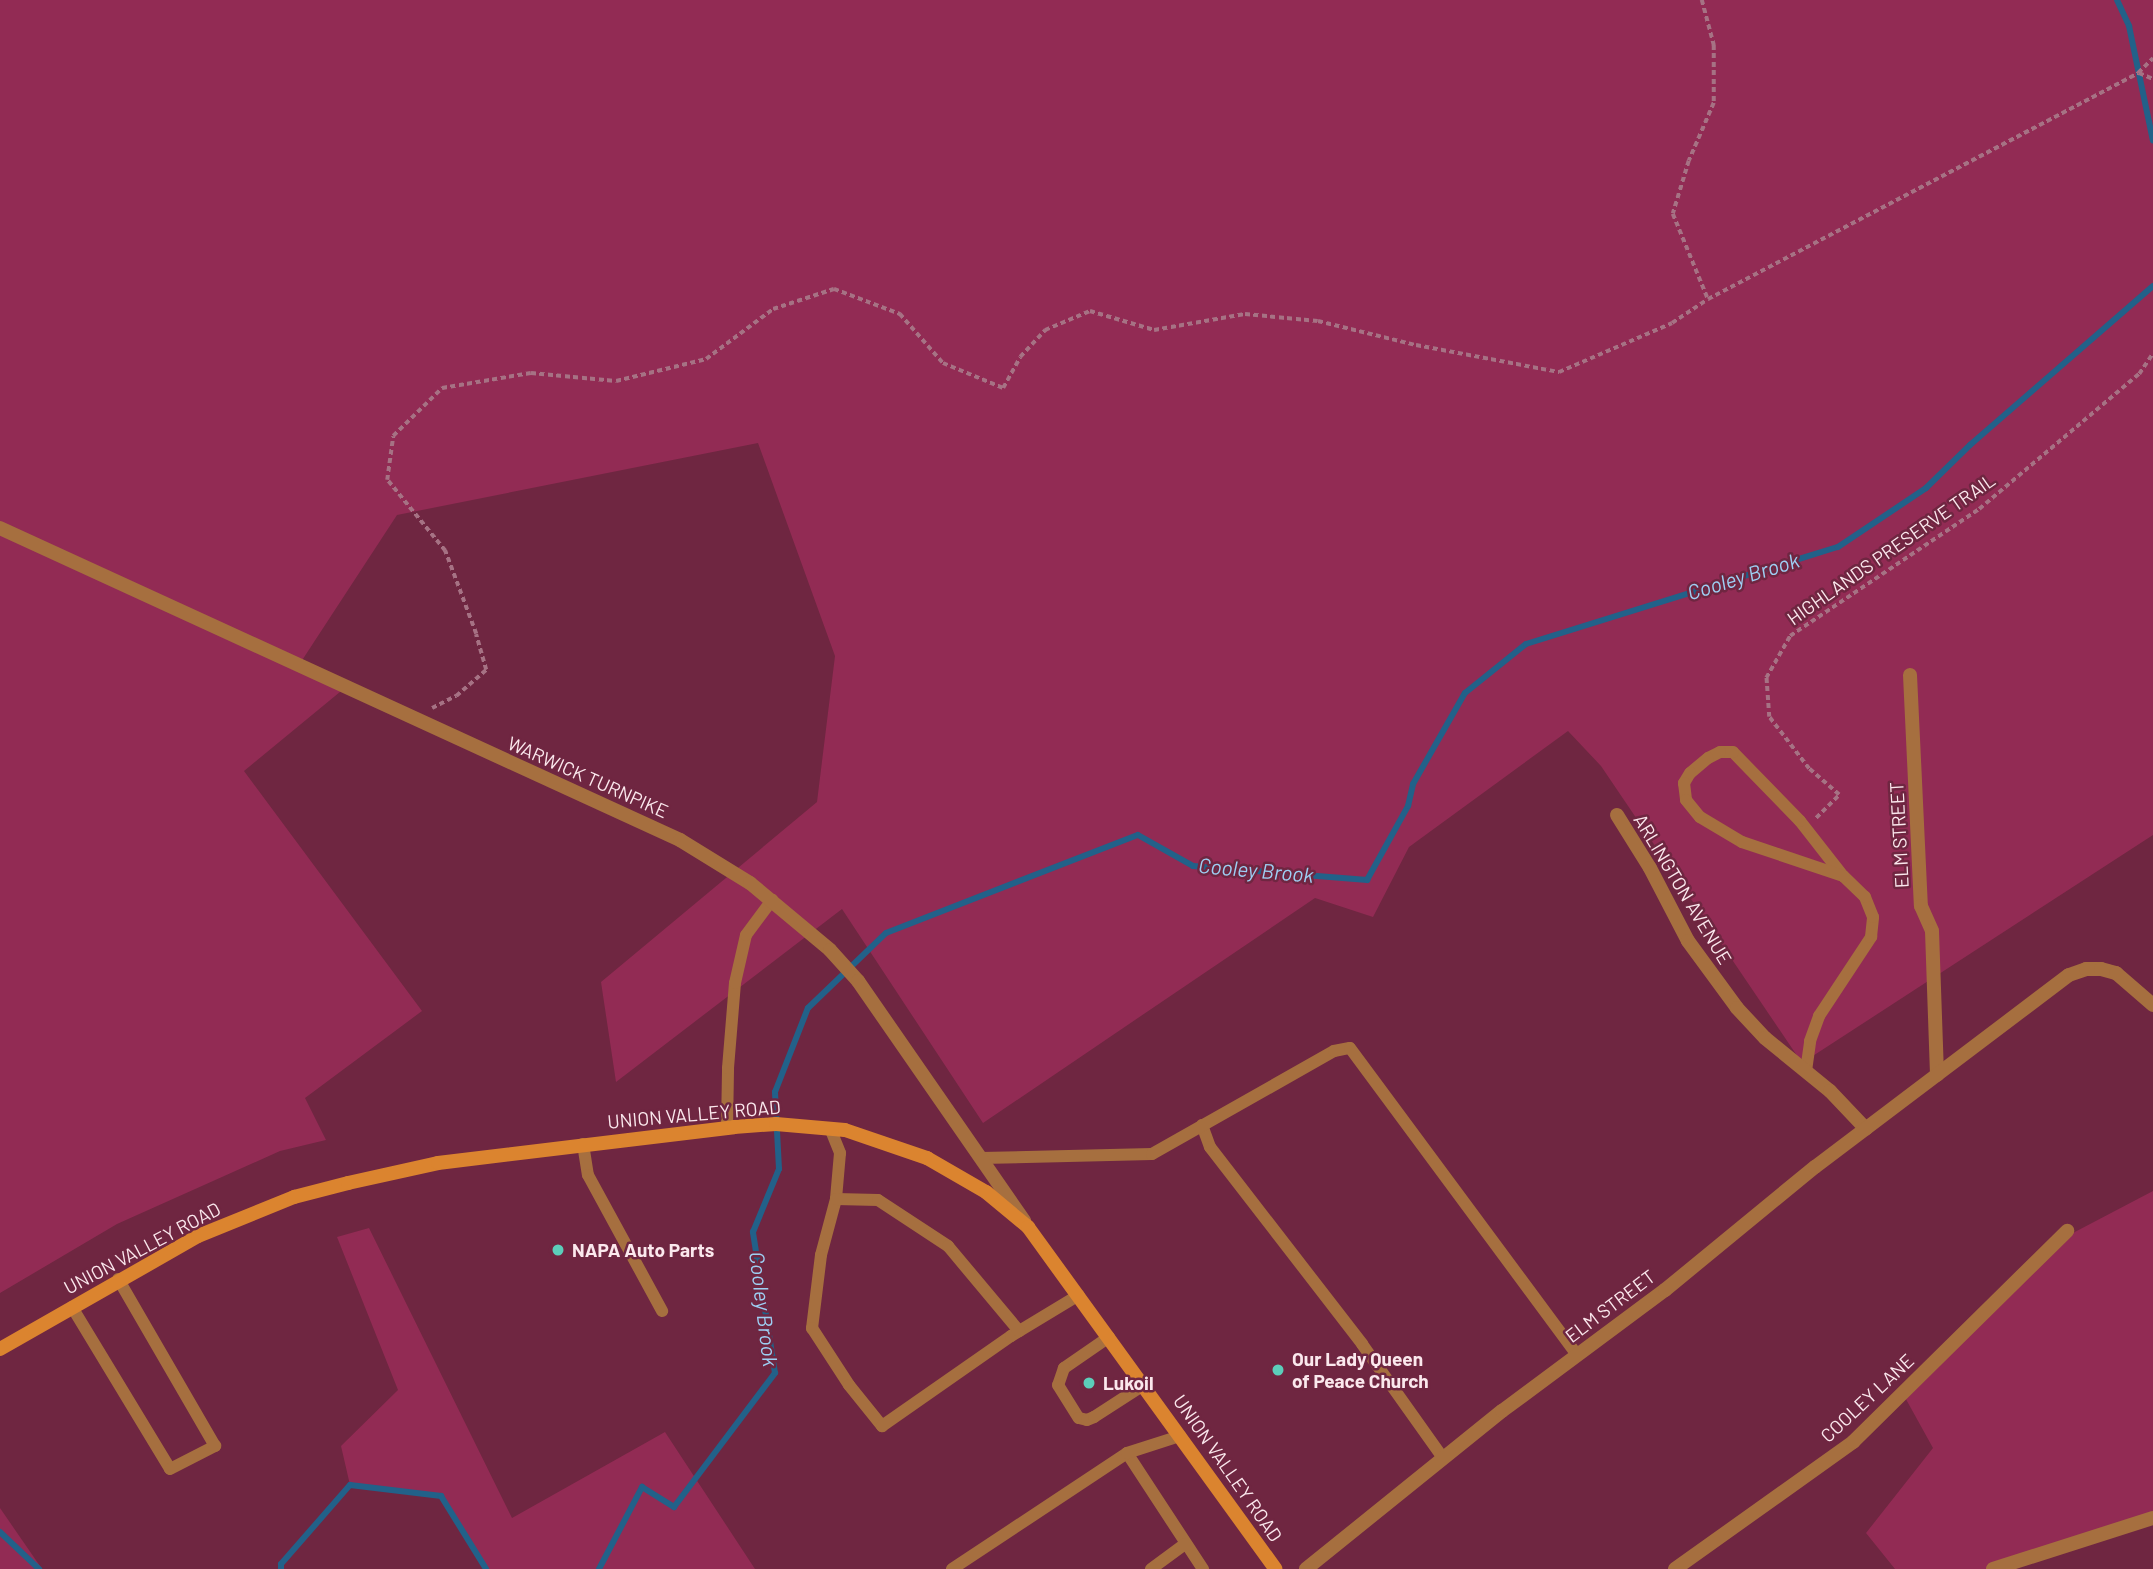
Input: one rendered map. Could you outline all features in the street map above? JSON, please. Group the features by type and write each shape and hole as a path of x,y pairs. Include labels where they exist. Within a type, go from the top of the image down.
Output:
{"main road":[{"name":"UNION VALLEY ROAD","path":"0,1349 118,1279 198,1236 293,1197 438,1163 583,1144 776,1124 830,1128 890,1144 927,1158 986,1192 1028,1227 1145,1384 1276,1569"}],"street":[{"name":"WARWICK TURNPIKE","path":"0,528 680,840 772,900 838,959 858,981 1028,1227"},
{"name":"ELM STREET","path":"1910,674 1921,906 1932,931 1937,1076"},
{"name":"ARLINGTON AVENUE","path":"1617,815 1650,868 1688,941 1717,984 1755,1028 1806,1071 1866,1129"},
{"name":"ELM STREET","path":"1306,1569 1443,1458 1665,1290 1866,1129 2070,975 2086,969 2116,973 2153,1005"},
{"name":"COOLEY LANE","path":"1675,1569 1853,1442 2067,1231"},
{"path":"1993,1569 2153,1518"}],"lane":[{"path":"1806,1071 1810,1041 1819,1017 1871,937 1873,917 1865,897 1843,876 1806,828 1733,752 1720,752 1690,773 1684,783 1686,800 1700,817 1742,842 1843,876"},
{"path":"727,1128 728,1068 735,983 746,935 772,900"},
{"path":"981,1158 1152,1154 1334,1051 1350,1048 1577,1355"},
{"path":"1202,1125 1210,1147 1362,1344 1443,1458"},
{"path":"830,1128 840,1153 836,1199 821,1255 812,1328 849,1385 882,1426 1019,1331 1079,1295"},
{"path":"583,1144 588,1175 662,1311"},
{"path":"836,1199 878,1200 948,1246 1019,1331"},
{"path":"72,1307 170,1469 215,1446 118,1279"},
{"path":"1109,1337 1064,1368 1058,1385 1079,1418 1087,1420 1094,1417 1145,1384"},
{"path":"952,1569 1127,1453 1180,1436"},
{"path":"1127,1453 1203,1569"},
{"path":"1151,1569 1185,1544"}],"path":[{"path":"1702,0 1714,45 1714,103 1689,161 1673,214 1708,299"},
{"path":"411,718 456,696 486,670 477,634 445,551 387,480 393,436 442,388 531,373 616,381 706,359 772,309 834,289 900,314 943,363 1003,388 1020,357 1045,330 1090,311 1154,330 1245,314 1318,321 1416,345 1559,372 1672,323 1708,299 2138,73 2153,58"},
{"path":"2138,73 2153,79"},
{"name":"HIGHLANDS PRESERVE TRAIL","path":"1806,828 1839,795 1809,769 1769,717 1766,678 1790,636 1979,509 2139,374 2153,353"}],"shaded area":[{"path":"0,0 2153,0 2153,835 1802,1063 1601,766 1568,731 1409,847 1373,917 1315,898 983,1123 842,909 616,1082 601,982 817,802 835,656 758,443 397,515 297,668 346,687 244,771 422,1011 305,1098 326,1140 280,1151 117,1224 0,1293"},
{"path":"2153,1191 2153,1524 2006,1569 1895,1569 1866,1533 1933,1448 1902,1392 2071,1234"},
{"path":"369,1228 512,1518 665,1432 755,1569 486,1569 441,1496 350,1485 341,1446 398,1390 337,1237"},
{"path":"0,1508 42,1569 0,1569"}],"waterway":[{"path":"2117,0 2129,26 2153,141"},
{"name":"Cooley Brook","path":"599,1569 642,1487 674,1507 775,1373 753,1232 779,1169 775,1092 808,1008 886,933 1138,835 1193,866 1367,880 1408,806 1413,784 1465,693 1526,644 1838,547 1926,488 1970,445 2153,286"},
{"path":"281,1569 281,1564 350,1485 441,1496 486,1569"},
{"path":"0,1532 39,1569"}],"place":[{"name":"NAPA Auto Parts","path":"558,1250"},
{"name":"Our Lady Queen of Peace Church","path":"1278,1370"},
{"name":"Lukoil","path":"1089,1383"}]}
